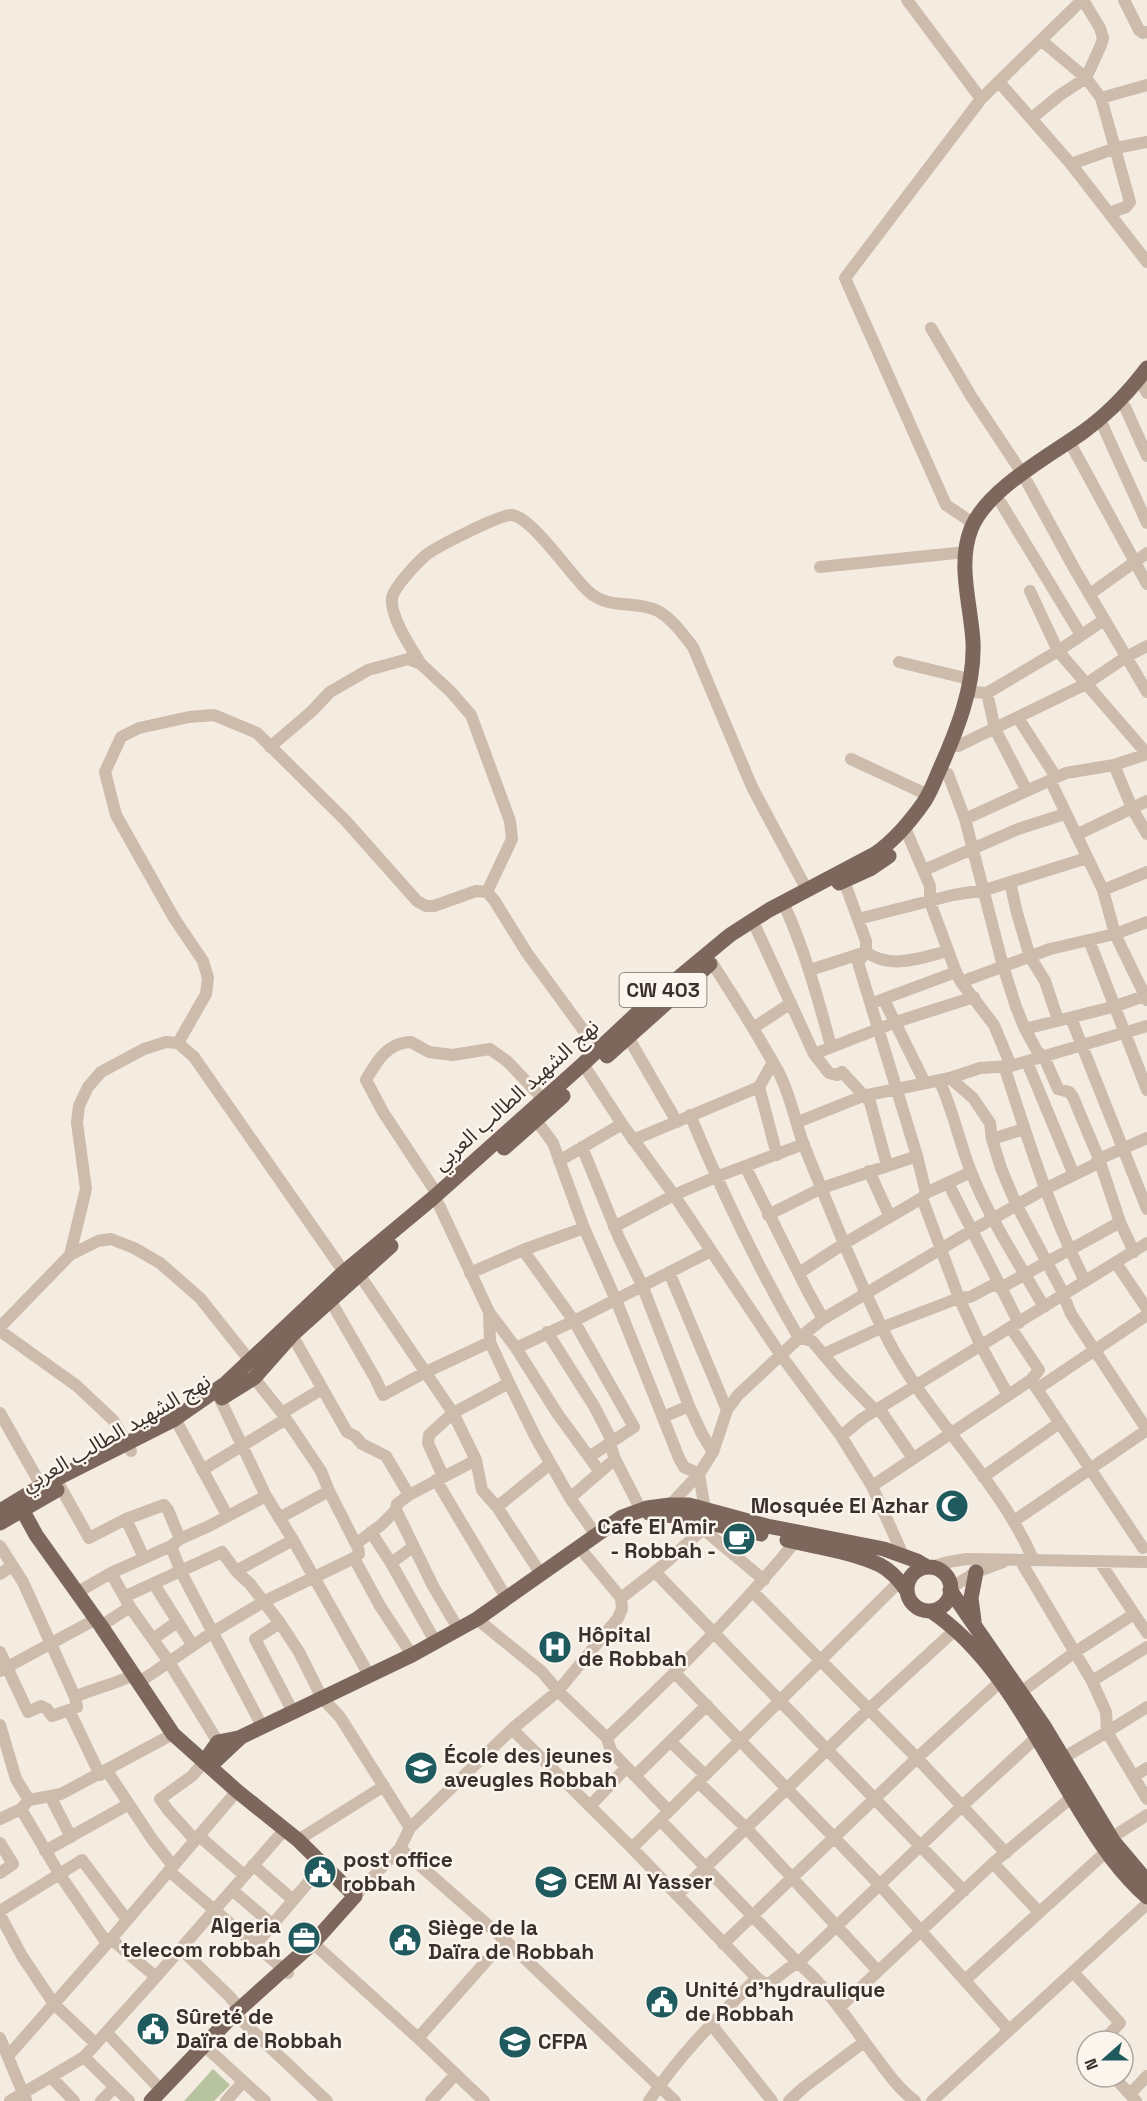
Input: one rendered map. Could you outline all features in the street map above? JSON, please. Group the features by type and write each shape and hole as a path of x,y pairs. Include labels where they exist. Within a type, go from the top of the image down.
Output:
{"main road":[{"name":"نهج الشهيد الطالب العربي","path":"1071,445 1108,411 1145,382"},
{"name":"نهج الشهيد الطالب العربي","path":"438,1200 543,1099 628,1037 712,963 756,928 786,909 880,863 897,850 928,795 977,688 980,629 972,599 966,552 973,523 982,510 1024,478 1103,426 1125,407 1145,382"},
{"name":"نهج الشهيد الطالب العربي","path":"972,599 977,538 986,520 1024,478"},
{"name":"نهج الشهيد الطالب العربي","path":"9,1512 61,1488 173,1420 225,1384 351,1273 536,1120 586,1068 598,1050 648,1002 730,935 769,910 875,854 907,832 923,818 948,774 958,746 964,714"},
{"name":"نهج الشهيد الطالب العربي","path":"9,1512 42,1487 179,1426 254,1378 292,1335 330,1300 351,1273"},
{"path":"204,1765 226,1742 369,1676 459,1630 507,1599 622,1517 641,1510 670,1505 689,1505 704,1521 767,1526 884,1549 945,1574 951,1589 975,1627 1021,1692 1063,1758 1121,1872 1147,1897"},
{"path":"9,1512 36,1535 178,1738 204,1765 298,1840 355,1896 313,1943 158,2097"},
{"path":"622,1517 649,1513 704,1521 838,1552 880,1565 903,1586 913,1604 918,1608 931,1611 956,1629 980,1654 1037,1737 1072,1797 1109,1845 1147,1881"},
{"path":"903,1586 914,1572 929,1567"},
{"path":"975,1627 970,1598 976,1572"},
{"path":"931,1611 942,1606 951,1589"},
{"path":"178,1738 226,1742"},
{"path":"226,1742 232,1787"},
{"path":"158,2097 210,2051 238,2017"}],"street":[{"path":"907,0 981,99"},
{"path":"973,523 946,505 845,278 981,99 1082,0 1097,21 1103,38 1086,78 1060,95 1032,118"},
{"path":"1124,0 1139,30 1143,33 1147,32"},
{"path":"1042,41 1086,78 1101,98 1130,202 1126,207 1108,213"},
{"path":"999,82 1071,164 1147,262"},
{"path":"1101,98 1147,85"},
{"path":"1071,164 1116,148 1147,142"},
{"path":"931,328 971,396 1024,478 1062,548 1147,692"},
{"path":"1125,407 1147,456"},
{"path":"1103,426 1147,523"},
{"path":"1071,445 1147,584"},
{"path":"1001,503 1082,635"},
{"path":"487,892 512,839 510,821 471,715 451,692 421,664 395,615 392,604 394,590 426,555 493,520 509,515 521,518 540,535 590,592 601,600 657,611 680,630 693,647 752,787 807,890"},
{"path":"820,567 966,552"},
{"path":"1090,594 1147,553"},
{"path":"965,819 1066,773 1114,765 1147,754 1058,651 1030,591"},
{"path":"899,662 977,688 1058,651 1104,620"},
{"path":"958,746 1086,684 1147,646"},
{"path":"270,747 312,711 330,692 368,669 408,659 421,664"},
{"path":"977,688 1027,791"},
{"path":"178,1043 206,994 208,978 203,961 174,918 116,815 105,772 121,737 139,728 189,717 214,715 257,733 345,820 417,901 426,906 434,906 476,891 487,892 527,953 598,1050"},
{"path":"1018,718 1053,779 1065,814 1103,890 1115,934 1146,997 1025,1029"},
{"path":"851,759 928,795"},
{"path":"1114,765 1132,808 1147,834"},
{"path":"948,774 965,819 1004,966 1025,1029 1037,1051 1044,1056 1058,1089 1069,1092 1073,1097 1099,1159 1120,1222 1134,1252"},
{"path":"1076,835 1147,801"},
{"path":"924,870 972,847 1065,814"},
{"path":"907,832 930,886 930,902 958,977 994,1025 1008,1066 1024,1129 1045,1189 1085,1281"},
{"path":"858,919 953,895 985,890 1088,858"},
{"path":"1103,890 1146,875"},
{"path":"844,881 866,941 867,952 858,962 878,1002 896,1022 925,1083"},
{"path":"1010,882 1030,957 1044,981 1058,1020"},
{"path":"786,909 810,970 831,1046"},
{"path":"878,1002 958,977 1004,966 1050,949 1115,934 1147,922"},
{"path":"756,928 814,1054 829,1072 837,1075 843,1072 870,1102 887,1165"},
{"path":"1089,940 1147,1089"},
{"path":"867,952 877,959 901,962 948,951"},
{"path":"810,970 867,952"},
{"path":"712,963 753,1028 788,1092 804,1144 888,1340 917,1385 1014,1521 1033,1559"},
{"path":"814,1054 896,1022 974,997"},
{"path":"878,1002 878,1029 917,1156 924,1195 959,1298 981,1346 1008,1395"},
{"path":"753,1028 791,1003"},
{"path":"1071,1018 1147,1209"},
{"path":"798,1122 863,1096 945,1079 980,1068 1027,1062 1147,1026"},
{"path":"628,1037 677,1122"},
{"path":"70,1255 86,1190 77,1123 79,1106 88,1087 101,1072 144,1048 166,1042 178,1043 194,1058 219,1091 426,1372 453,1413 476,1460 482,1490 541,1574"},
{"path":"543,1099 508,1062 490,1049 472,1054 452,1055 429,1052 411,1042 394,1046 377,1061 366,1080 383,1112 438,1200 489,1312 600,1472"},
{"path":"1027,1062 1074,1175"},
{"path":"633,1140 759,1087 772,1064"},
{"path":"586,1068 780,1354 841,1436 872,1486 903,1555"},
{"path":"945,1079 973,1098 990,1123 992,1139 1001,1168 1071,1314 1147,1430 1014,1521"},
{"path":"945,1079 946,1093 971,1172 993,1218 1044,1308"},
{"path":"759,1087 777,1155"},
{"path":"690,1115 716,1177 772,1292 799,1338 812,1341 872,1407 880,1410 913,1458"},
{"path":"536,1120 553,1143 584,1228 684,1467 699,1474"},
{"path":"559,1161 622,1124"},
{"path":"992,1139 1024,1129"},
{"path":"670,1505 699,1474 713,1452 727,1410 748,1383 823,1319 1017,1204 1094,1165 1099,1159 1147,1138"},
{"path":"614,1227 716,1177 804,1144"},
{"path":"582,1147 614,1227 642,1285 689,1406 713,1452"},
{"path":"768,1215 822,1188 917,1156"},
{"path":"745,1166 823,1319"},
{"path":"869,1172 890,1217"},
{"path":"799,1274 924,1195 971,1172"},
{"path":"948,1183 1001,1288 1015,1326 1039,1370 1034,1385"},
{"path":"1001,1288 1120,1222"},
{"path":"470,1273 523,1250 584,1228"},
{"path":"75,1697 97,1687 135,1679 169,1662 263,1602 359,1554 357,1543 328,1491 321,1471 284,1416 254,1378 251,1362 200,1298 160,1263 134,1248 111,1239 98,1241 70,1255 0,1329 77,1386 105,1412 120,1429 125,1449"},
{"path":"841,1436 863,1418 880,1410 1147,1244"},
{"path":"523,1250 574,1321 634,1427 589,1457"},
{"path":"516,1348 711,1251"},
{"path":"1116,1263 1147,1309"},
{"path":"669,1272 727,1410"},
{"path":"824,1354 883,1327 959,1298 970,1297 993,1285 1001,1288"},
{"path":"330,1300 383,1395 490,1342"},
{"path":"489,1312 490,1342 508,1383 550,1464 596,1535"},
{"path":"872,1486 1008,1395 1034,1385 1094,1351 1147,1316"},
{"path":"547,1332 594,1406 611,1442 615,1459 641,1510"},
{"path":"292,1335 347,1432 355,1436 362,1444 386,1456 409,1495"},
{"path":"507,1599 439,1478 428,1443 429,1435 453,1413 508,1383"},
{"path":"1034,1385 1090,1470 1145,1546 1133,1562"},
{"path":"202,1470 242,1447 322,1389"},
{"path":"220,1399 266,1496 369,1676"},
{"path":"663,1417 689,1406"},
{"path":"0,1413 42,1487"},
{"path":"984,1477 1059,1424"},
{"path":"179,1426 227,1515"},
{"path":"570,1498 615,1459"},
{"path":"459,1630 433,1586 396,1510 397,1504 409,1495 476,1460"},
{"path":"496,1508 550,1464"},
{"path":"699,1474 704,1521 764,1580"},
{"path":"61,1488 89,1538 126,1519 164,1505 168,1510 181,1572 262,1725"},
{"path":"279,1518 328,1491"},
{"path":"78,1592 111,1573 266,1496"},
{"path":"357,1543 396,1510"},
{"path":"126,1519 144,1558"},
{"path":"621,1598 655,1572 704,1521"},
{"path":"370,1532 391,1563 436,1643"},
{"path":"236,1571 292,1540"},
{"path":"608,1738 714,1633 764,1580 795,1542"},
{"path":"0,1546 23,1582 75,1697 77,1707 52,1716 41,1706 28,1712 3,1670 0,1652"},
{"path":"391,1563 413,1547"},
{"path":"355,1896 400,1848 410,1828 513,1729 558,1691 618,1618 622,1609 621,1598 579,1547"},
{"path":"3,1670 99,1622 154,1584 222,1551 280,1623 299,1652 322,1698 340,1717 410,1828"},
{"path":"354,1558 380,1606 412,1655"},
{"path":"929,1567 967,1559 1147,1562"},
{"path":"1020,1560 1092,1681 1106,1712 1107,1732 1147,1799"},
{"path":"951,1589 976,1572 1006,1561"},
{"path":"1099,1561 1147,1632"},
{"path":"0,1574 12,1566"},
{"path":"655,1572 964,1891"},
{"path":"111,1573 153,1639 226,1742"},
{"path":"154,1584 193,1646"},
{"path":"632,1848 780,1700 903,1586"},
{"path":"753,1592 917,1758 1006,1853"},
{"path":"1021,1692 1075,1652 1134,1614"},
{"path":"477,1619 542,1672 558,1691 608,1738 611,1751 631,1772 706,1868 807,1971 839,2008 895,2083 915,2101"},
{"path":"153,1639 177,1622"},
{"path":"280,1623 255,1640 293,1712"},
{"path":"677,1895 869,1709 956,1629"},
{"path":"1092,1681 1147,1647"},
{"path":"675,1673 879,1884 1009,2030"},
{"path":"723,1944 917,1758 1000,1682"},
{"path":"590,1806 670,1742 707,1705"},
{"path":"1063,1758 1147,1707"},
{"path":"69,1710 103,1773 129,1804 171,1868 214,1911 286,1970"},
{"path":"0,1725 5,1765 16,1779 45,1851 104,1939 111,1938 156,1977"},
{"path":"513,1729 764,1983 770,1983 798,1964 879,1884 1037,1737"},
{"path":"0,1819 25,1804 61,1794 178,1738"},
{"path":"670,1742 701,1779 878,1971"},
{"path":"204,1765 160,1799 197,1838 244,1875"},
{"path":"1134,1776 1147,1768"},
{"path":"298,1840 384,1786"},
{"path":"6,2062 197,1838 232,1787"},
{"path":"50,1796 71,1838"},
{"path":"839,2008 993,1863 1072,1797"},
{"path":"45,1851 129,1804"},
{"path":"965,1980 1109,1845 1147,1815"},
{"path":"10,2101 25,2097 51,2077 84,2057 285,1829"},
{"path":"0,1843 12,1864 0,1873"},
{"path":"400,1848 505,1940 675,2101"},
{"path":"96,2044 54,2004 22,1956 0,1913 82,1860 127,1920"},
{"path":"993,1863 1039,1912"},
{"path":"253,1865 293,1900"},
{"path":"255,1944 323,1865"},
{"path":"232,1890 272,1924"},
{"path":"932,2101 1147,1904"},
{"path":"418,2038 505,1940"},
{"path":"313,1943 484,2101"},
{"path":"181,1949 236,2004 238,2017 327,2101"},
{"path":"1073,1972 1120,2023 1114,2029"},
{"path":"649,2101 659,2085 711,2024 757,1978"},
{"path":"711,2024 772,2101"},
{"path":"107,2033 158,2097"},
{"path":"0,2038 6,2062 25,2097"},
{"path":"789,2101 864,2042"},
{"path":"210,2051 265,2101"},
{"path":"84,2057 129,2101"},
{"path":"431,2101 456,2074"},
{"path":"1133,2098 1147,2076"},
{"path":"51,2077 74,2101"},
{"path":"226,2101 243,2082"},
{"path":"100,2101 115,2087"}],"green space":[{"path":"213,2069 230,2085 214,2101 184,2101"}],"place":[{"name":"Mosquée El Azhar","path":"952,1506"},
{"name":"Cafe El Amir - Robbah -","path":"739,1539"},
{"name":"Hôpital de Robbah","path":"555,1647"},
{"name":"École des jeunes aveugles Robbah","path":"421,1768"},
{"name":"post office robbah","path":"320,1872"},
{"name":"CEM Al Yasser","path":"551,1882"},
{"name":"Algeria telecom robbah","path":"304,1938"},
{"name":"Siège de la Daïra de Robbah","path":"405,1940"},
{"name":"Unité d'hydraulique de Robbah","path":"662,2002"},
{"name":"Sûreté de Daïra de Robbah","path":"153,2029"},
{"name":"CFPA","path":"515,2042"}]}
